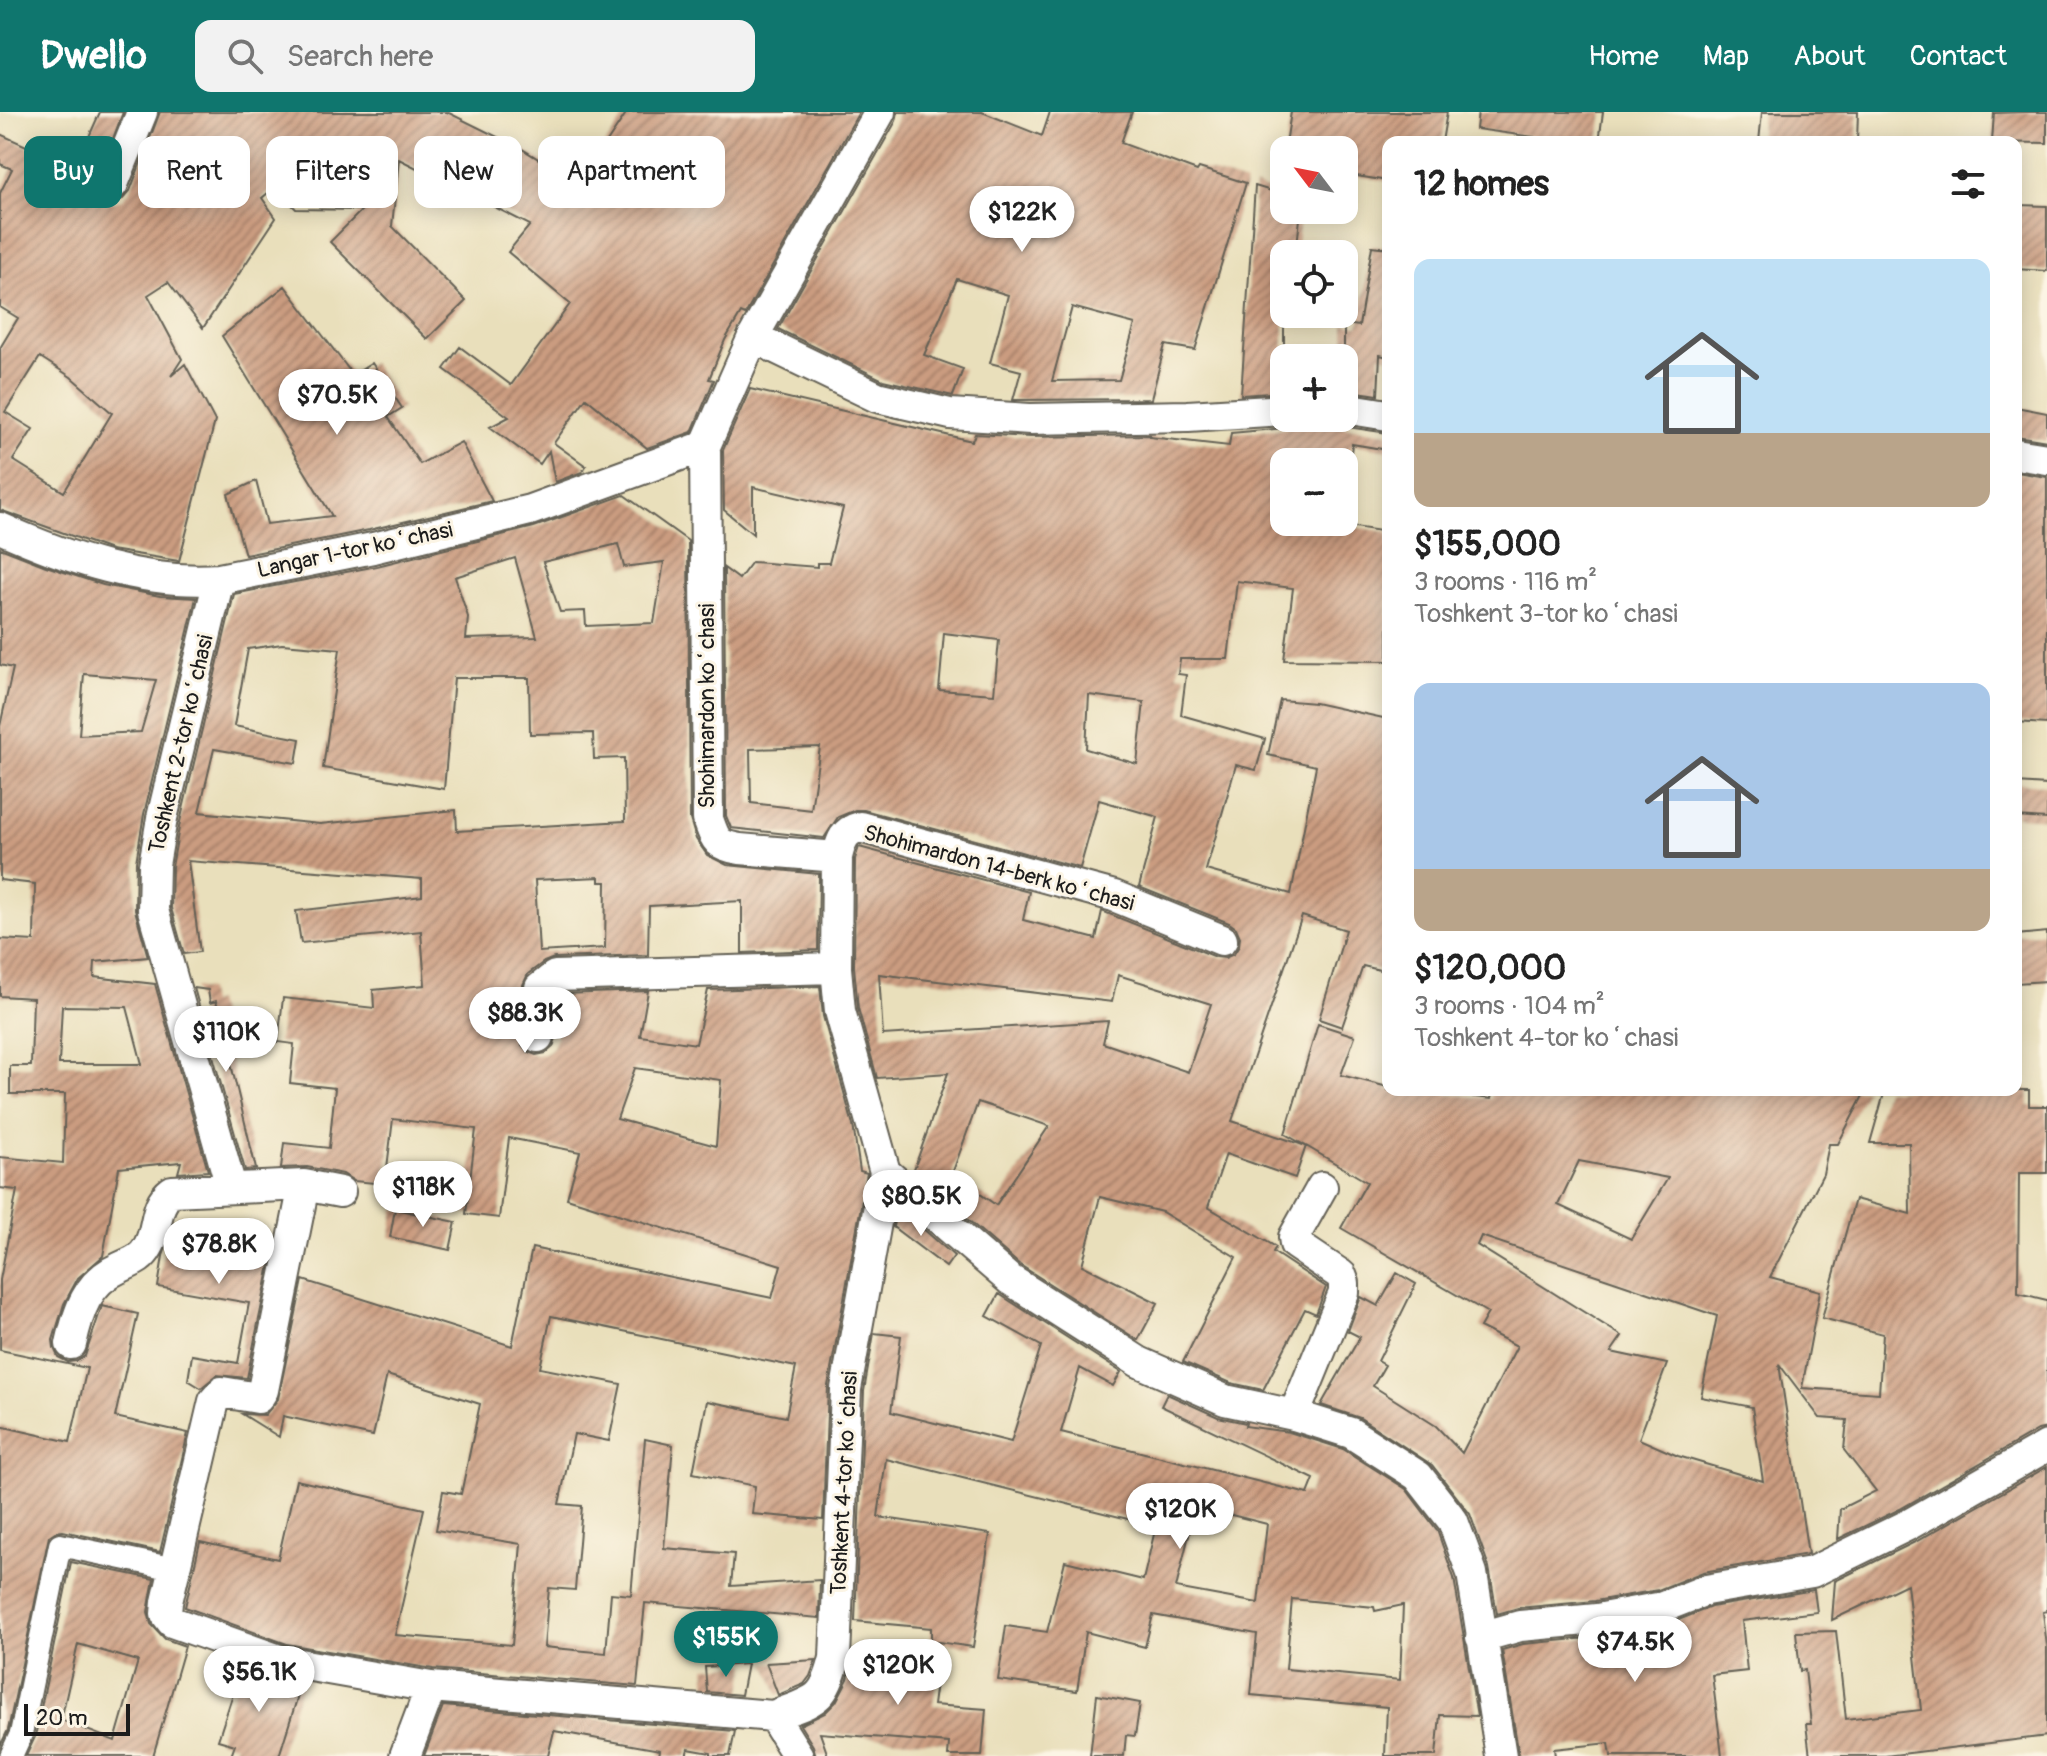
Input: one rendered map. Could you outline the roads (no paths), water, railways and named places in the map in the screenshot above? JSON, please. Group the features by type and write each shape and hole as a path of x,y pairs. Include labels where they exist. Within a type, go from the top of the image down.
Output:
{"street":[{"path":"122,162 142,112"},
{"name":"Shohimardon koʻchasi","path":"837,857 725,846 715,840 708,819 705,446 753,337 880,112"},
{"path":"753,337 877,397 950,414 1030,419 1270,411"},
{"path":"1358,410 1382,414"},
{"name":"Langar 1-tor koʻchasi","path":"0,528 46,549 97,566 193,581 219,579 373,548 530,510 705,446"},
{"path":"2022,455 2047,459"},
{"name":"Toshkent 2-tor koʻchasi","path":"219,579 162,818 154,865 153,910 231,1187"},
{"name":"Shohimardon 14-berk koʻchasi","path":"837,857 843,837 850,829 860,827 1114,896 1222,940"},
{"path":"837,857 836,968 840,1011 885,1172 1009,1279 1139,1362 1225,1400 1294,1415 1351,1433 1418,1476 1453,1521 1472,1573 1501,1756"},
{"path":"538,1037 540,988 555,976 836,968"},
{"name":"Toshkent 4-tor koʻchasi","path":"773,1716 821,1695 829,1681 835,1658 846,1389 885,1172"},
{"path":"304,1185 263,1390 258,1398 222,1392 214,1401 166,1614 172,1622 282,1661 431,1687 773,1716 798,1756"},
{"path":"71,1344 79,1309 92,1288 115,1269 138,1261 146,1251 152,1241 165,1196 181,1189 304,1185 340,1192"},
{"path":"1294,1415 1344,1293 1341,1275 1295,1244 1294,1237 1322,1187"},
{"path":"1481,1637 1520,1626 1597,1619 1663,1607 1706,1590 1812,1572 1908,1525 2047,1446"},
{"path":"11,1756 21,1734 60,1545 175,1569"},
{"path":"405,1756 431,1687"}]}
